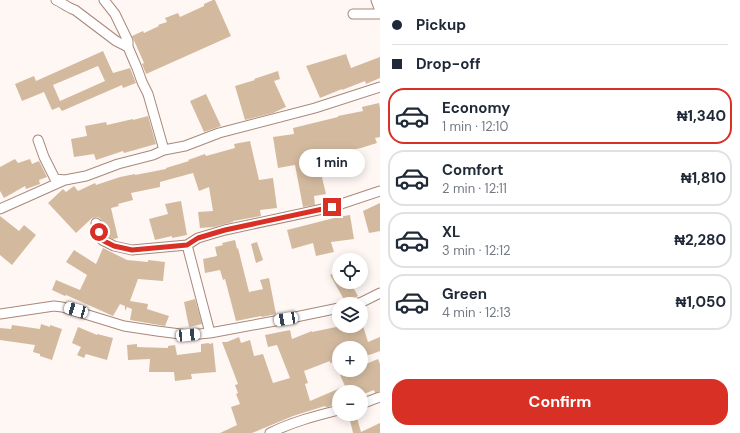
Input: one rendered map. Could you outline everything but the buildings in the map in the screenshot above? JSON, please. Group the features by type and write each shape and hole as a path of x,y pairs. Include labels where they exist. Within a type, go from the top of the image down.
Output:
{"street":[{"path":"56,0 75,10 116,41 128,46"},
{"path":"104,0 115,14 128,41 128,46 148,94 164,150"},
{"path":"353,14 380,12 376,0"},
{"path":"0,209 65,180 86,176 118,164 153,155 164,150 185,146 219,134 315,108 380,87"},
{"path":"38,140 44,157 55,179 65,180"},
{"path":"96,223 102,240 114,246 132,250 187,245 198,238 225,230 332,207 380,191"},
{"path":"187,245 210,333"},
{"path":"368,299 380,292"},
{"path":"0,314 54,306 62,307 124,326 157,332 188,335 210,333 332,309"},
{"path":"0,310 10,312"},
{"path":"368,401 380,397"},
{"path":"270,433 309,418 332,412"}],"route":[{"path":"99,232 102,240 114,246 132,250 187,245 198,238 225,230 332,207"}]}
